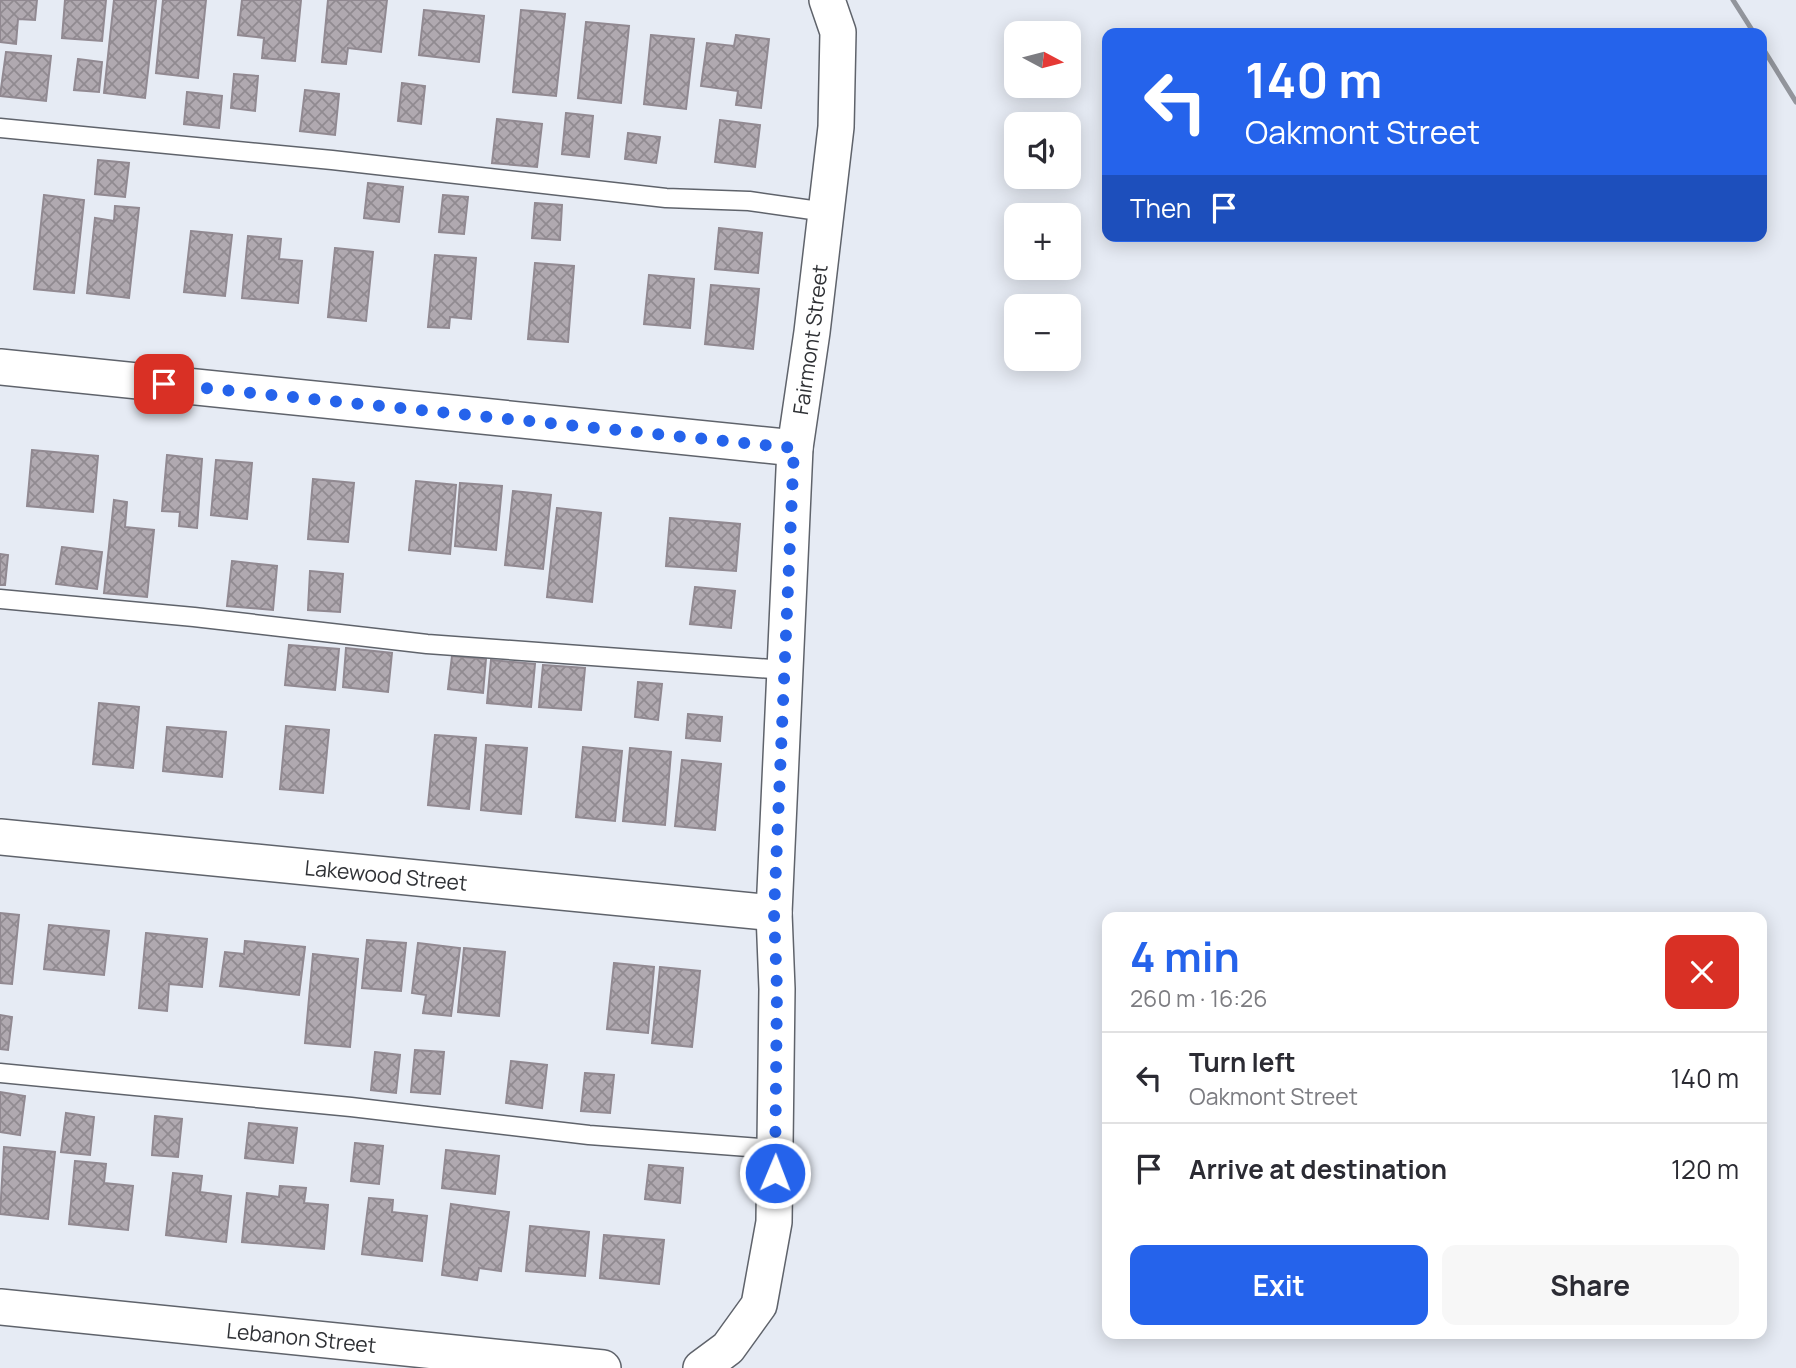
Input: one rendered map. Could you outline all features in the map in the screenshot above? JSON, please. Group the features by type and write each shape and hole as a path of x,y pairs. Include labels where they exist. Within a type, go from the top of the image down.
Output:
{"street":[{"name":"Fairmont Street","path":"701,1368 728,1348 759,1305 774,1222 777,989 774,913 794,448 812,332 836,127 838,32 827,0"},
{"path":"0,367 794,448"},
{"name":"Lakewood Street","path":"0,837 774,913"},
{"name":"Lebanon Street","path":"0,1307 603,1368"}],"lane":[{"path":"0,128 332,160 666,198 749,201 826,212"},
{"path":"0,599 194,617 427,644 785,670"},
{"path":"0,1073 351,1107 589,1135 775,1149"}],"building":[{"path":"0,0 37,0 35,20 18,19 16,44 0,42"},
{"path":"65,0 106,0 102,41 62,38"},
{"path":"114,0 156,0 145,98 104,93"},
{"path":"163,0 206,0 198,78 156,73"},
{"path":"242,0 301,0 295,61 262,58 264,38 238,35"},
{"path":"328,0 387,0 381,52 348,48 346,64 322,62"},
{"path":"424,10 484,16 479,62 419,55"},
{"path":"521,10 565,14 556,96 513,92"},
{"path":"586,22 629,26 621,103 578,98"},
{"path":"651,35 694,39 686,109 644,104"},
{"path":"736,35 769,39 761,108 736,105 738,91 701,86 707,43 734,46"},
{"path":"6,52 51,56 46,101 0,96"},
{"path":"78,59 102,62 99,92 74,90"},
{"path":"234,74 258,76 255,111 231,108"},
{"path":"402,83 425,86 421,124 398,121"},
{"path":"305,90 339,94 335,135 300,131"},
{"path":"187,92 222,96 219,128 184,124"},
{"path":"566,113 593,116 589,157 562,154"},
{"path":"497,119 542,124 537,167 492,163"},
{"path":"720,120 760,125 755,167 715,162"},
{"path":"628,133 660,137 656,163 625,159"},
{"path":"98,160 129,163 125,197 95,194"},
{"path":"368,183 403,187 399,222 364,218"},
{"path":"44,195 84,200 74,293 34,289"},
{"path":"443,195 468,197 464,234 439,232"},
{"path":"535,203 562,205 560,240 532,238"},
{"path":"115,206 139,208 129,298 87,293 95,218 114,221"},
{"path":"719,228 762,233 758,273 715,269"},
{"path":"191,231 232,235 225,296 184,292"},
{"path":"248,236 281,239 279,259 302,261 298,303 242,298"},
{"path":"335,248 373,252 366,321 328,317"},
{"path":"435,255 476,258 471,319 450,317 449,328 428,327"},
{"path":"535,263 574,266 568,342 528,339"},
{"path":"649,275 694,279 690,328 644,324"},
{"path":"711,285 759,289 753,349 705,344"},
{"path":"32,450 98,456 93,512 27,506"},
{"path":"167,455 202,459 197,528 179,526 180,512 162,511"},
{"path":"216,460 252,463 247,519 211,515"},
{"path":"313,479 354,483 348,542 308,539"},
{"path":"416,481 456,485 450,554 409,550"},
{"path":"460,483 502,486 496,550 455,546"},
{"path":"513,491 551,495 543,569 505,565"},
{"path":"114,500 127,502 125,527 154,530 147,597 104,593"},
{"path":"557,508 601,513 592,602 547,597"},
{"path":"670,518 740,524 736,571 666,566"},
{"path":"62,547 102,552 97,589 56,584"},
{"path":"0,554 8,555 5,585 0,585"},
{"path":"232,561 277,566 273,610 227,606"},
{"path":"310,571 343,574 340,612 308,610"},
{"path":"695,587 735,591 731,628 690,624"},
{"path":"289,645 339,649 335,690 285,685"},
{"path":"346,648 392,653 388,692 343,687"},
{"path":"452,656 486,659 483,693 448,689"},
{"path":"491,660 535,664 531,707 487,703"},
{"path":"543,665 585,668 581,710 539,707"},
{"path":"638,682 662,684 658,720 635,717"},
{"path":"99,703 139,707 133,768 93,764"},
{"path":"688,714 722,717 720,741 686,738"},
{"path":"286,726 329,730 323,793 280,789"},
{"path":"167,727 226,732 222,777 163,771"},
{"path":"435,735 476,738 469,809 428,805"},
{"path":"486,745 527,748 521,814 481,810"},
{"path":"583,747 622,751 615,821 576,817"},
{"path":"630,748 671,752 665,825 623,821"},
{"path":"682,760 721,764 715,830 675,826"},
{"path":"0,913 19,915 12,984 0,983"},
{"path":"49,925 109,931 104,975 44,969"},
{"path":"146,933 207,939 202,987 169,984 167,1011 139,1008"},
{"path":"367,940 406,943 401,991 362,988"},
{"path":"245,941 305,947 299,995 220,986 225,952 244,954"},
{"path":"418,943 460,948 451,1016 423,1013 426,995 412,993"},
{"path":"464,948 505,952 499,1016 458,1012"},
{"path":"313,954 358,959 350,1047 305,1043"},
{"path":"614,963 654,967 648,1033 607,1029"},
{"path":"660,967 700,971 692,1047 652,1043"},
{"path":"0,1015 12,1017 8,1050 0,1049"},
{"path":"415,1050 444,1052 440,1094 411,1092"},
{"path":"375,1052 400,1055 396,1093 371,1090"},
{"path":"511,1061 547,1065 542,1108 506,1103"},
{"path":"585,1073 614,1075 610,1113 581,1111"},
{"path":"0,1092 25,1096 20,1135 0,1132"},
{"path":"66,1113 94,1117 90,1155 61,1152"},
{"path":"155,1116 182,1119 178,1157 152,1155"},
{"path":"249,1123 297,1128 293,1163 245,1158"},
{"path":"355,1143 383,1146 379,1184 351,1181"},
{"path":"4,1147 55,1152 48,1219 0,1214"},
{"path":"446,1150 499,1156 495,1194 442,1188"},
{"path":"75,1161 106,1164 104,1183 133,1186 128,1230 69,1224"},
{"path":"649,1165 683,1168 680,1203 645,1199"},
{"path":"173,1173 202,1176 200,1192 231,1196 226,1242 166,1235"},
{"path":"280,1186 306,1188 304,1203 328,1205 324,1249 242,1242 247,1193 279,1197"},
{"path":"369,1198 393,1200 392,1212 427,1216 422,1261 362,1254"},
{"path":"451,1204 509,1212 501,1271 479,1268 477,1280 442,1275"},
{"path":"530,1226 589,1232 585,1276 526,1271"},
{"path":"604,1235 664,1240 659,1284 600,1278"}],"railway":[{"path":"1733,0 1751,28"},
{"path":"1767,55 1796,102"}],"route":[{"path":"164,384 794,448 774,913 777,989 775,1173"}]}
